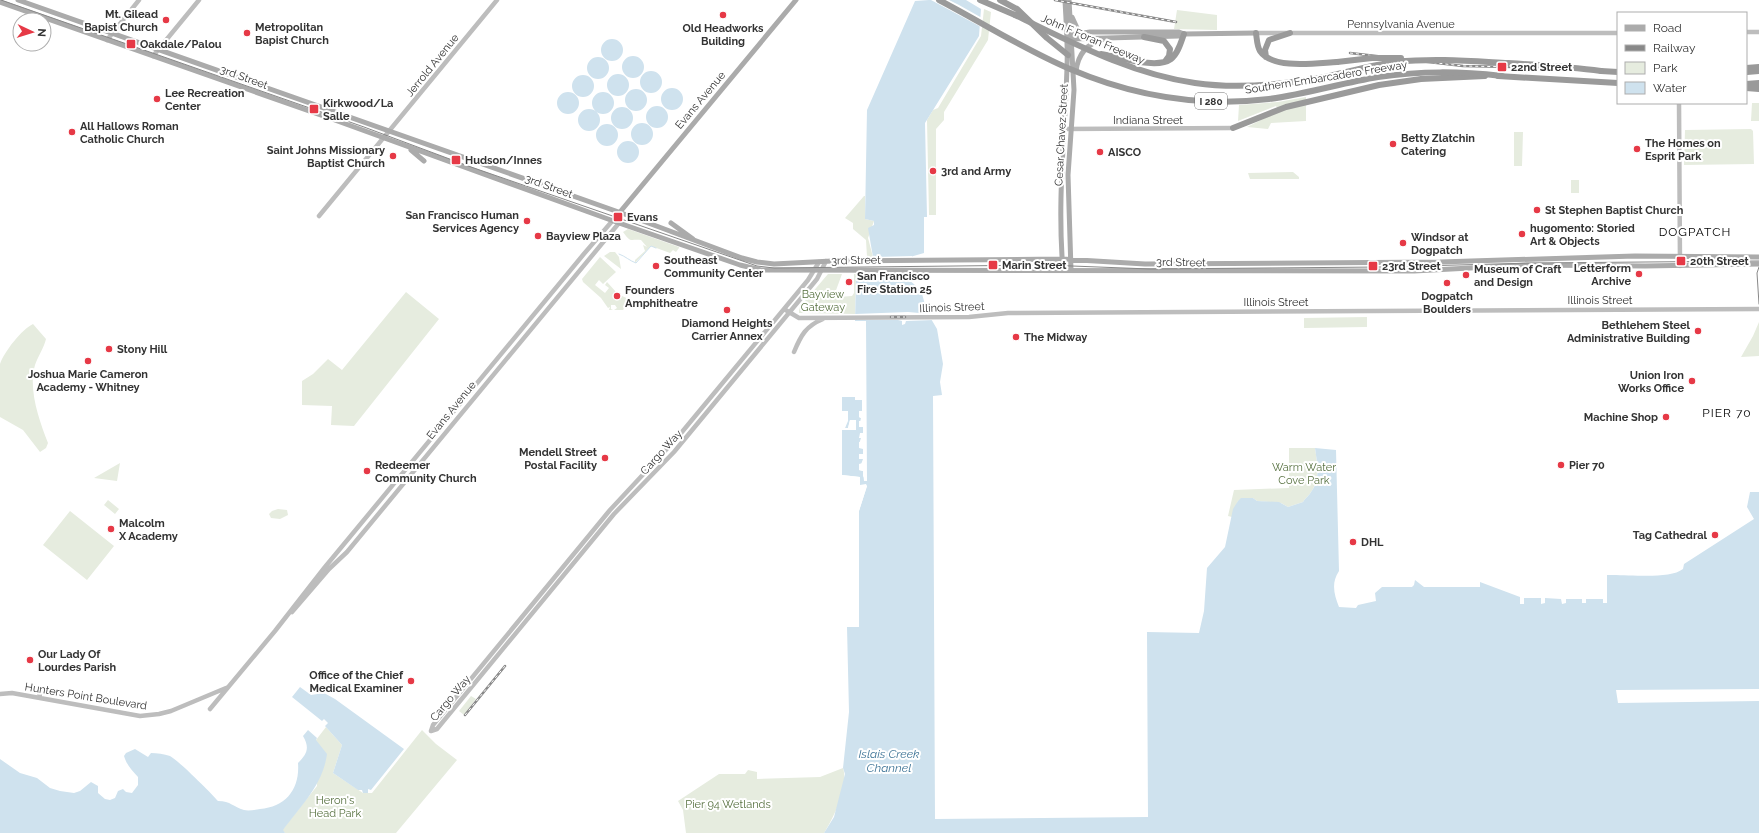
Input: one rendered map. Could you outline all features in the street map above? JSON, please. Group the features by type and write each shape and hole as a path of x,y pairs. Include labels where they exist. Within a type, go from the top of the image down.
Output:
{"highway":[{"name":"Southern Embarcadero Freeway","path":"939,0 1070,69 1129,89 1175,98 1222,102 1268,99 1372,78 1425,72 1454,71 1502,76 1617,83"},
{"name":"John F Foran Freeway","path":"980,0 1134,69 1164,77 1202,84 1235,86 1301,80 1379,65 1440,59 1617,72"},
{"path":"1000,0 1017,9 1043,34 1068,54"},
{"path":"1256,33 1259,50 1266,58 1275,62 1290,63 1372,58 1440,59"},
{"path":"1043,34 1055,38 1070,37"},
{"path":"1098,54 1119,56 1146,63 1164,61 1171,59 1175,54 1184,34"},
{"path":"1266,58 1265,50 1269,40 1290,34"},
{"path":"1144,37 1161,40 1168,46 1170,53 1164,61"},
{"path":"1747,68 1759,67"},
{"path":"1747,72 1759,71"},
{"path":"1233,128 1269,113 1296,104 1394,82 1421,79 1502,76"},
{"path":"1747,84 1759,83"},
{"path":"1747,88 1759,89"}],"main road":[{"name":"3rd Street","path":"18,0 620,212 697,242 758,262 774,264 826,261 1070,259 1145,264 1374,261 1440,262 1523,258 1680,256 1759,257"},
{"path":"106,40 139,0"},
{"path":"153,56 199,0"},
{"name":"Jerrold Avenue","path":"319,216 497,0"},
{"name":"Evans Avenue","path":"210,709 463,400 796,0"},
{"name":"Cesar Chavez Street","path":"1065,0 1070,37 1074,90 1070,128 1068,175 1071,270"},
{"name":"Cesar Chavez Street","path":"1064,270 1060,220 1063,129 1070,37 1069,0"},
{"name":"3rd Street","path":"0,2 407,146 619,223 752,268 768,271 912,269 1180,272 1414,271 1527,266 1680,266 1759,264"},
{"path":"1070,13 1078,30 1090,32"},
{"name":"Pennsylvania Avenue","path":"1070,37 1090,32 1179,32 1184,34"},
{"path":"1747,32 1759,32"},
{"name":"Pennsylvania Avenue","path":"1070,37 1110,38 1179,36 1184,34 1256,33 1617,33"},
{"path":"1074,90 1077,64 1082,54 1092,44 1110,38"},
{"path":"1679,104 1678,189 1680,266"},
{"path":"377,121 383,129"},
{"name":"Indiana Street","path":"1063,129 1233,128"},
{"path":"407,146 424,161"},
{"path":"619,223 620,212"},
{"name":"Evans Avenue","path":"289,614 294,611 329,570 348,552 619,223"},
{"path":"671,223 677,225 697,242"},
{"name":"Cargo Way","path":"819,262 815,271 677,438 605,516 433,725 431,732 437,729 614,514 674,452 791,314 822,271 826,261"},
{"name":"Illinois Street","path":"791,314 800,318 855,318 969,317 1008,313 1759,308"},
{"path":"784,309 791,314"},
{"path":"794,352 800,336 806,329 827,318"},
{"path":"463,400 468,405"},
{"path":"438,431 444,435"},
{"name":"Hunters Point Boulevard","path":"0,694 12,693 140,716 148,716 171,710 223,690 233,682"},
{"path":"39,689 40,698"}],"green space":[{"path":"984,9 991,12 988,40 944,112 944,120 936,129 936,215 929,215 927,120 933,110 938,108 981,36"},
{"path":"1177,10 1217,15 1217,30 1174,29"},
{"path":"1306,97 1306,121 1271,123 1268,129 1247,127 1279,111 1276,106 1238,121 1239,105 1278,102"},
{"path":"1752,103 1759,103 1759,121 1751,121"},
{"path":"1751,129 1753,131 1754,164 1684,165 1685,130"},
{"path":"1514,132 1523,132 1522,166 1514,166"},
{"path":"1293,172 1299,177 1299,179 1250,179 1248,173"},
{"path":"1571,180 1579,180 1579,193 1571,193"},
{"path":"864,196 865,219 874,221 868,238 873,257 867,257 866,240 853,229 853,223 845,218"},
{"path":"628,229 679,248 676,252 673,250 670,253 651,246 635,263 635,260 645,251 643,245 647,247 641,240 630,240 623,232"},
{"path":"610,252 615,252 619,257 621,269 604,256"},
{"path":"600,257 616,272 603,284 599,280 595,285 605,293 609,288 605,285 607,282 617,293 614,295 620,300 622,296 631,300 623,310 614,310 617,308 615,305 611,305 611,309 613,310 609,310 610,307 608,308 601,298 583,282 582,279"},
{"name":"Bayview Gateway","path":"828,274 842,274 835,293 838,297 852,296 854,293 854,274 856,274 855,314 799,313 799,308"},
{"path":"406,292 439,319 354,426 331,425 332,406 302,405 302,381 313,374 328,359 342,370"},
{"path":"1367,317 1367,327 1304,328 1304,318"},
{"path":"1759,322 1759,356 1741,357 1753,336"},
{"path":"33,324 46,339 35,365 33,374 36,404 48,443 46,448 40,452 23,430 0,417 0,364 5,353 14,341"},
{"name":"Warm Water Cove Park","path":"1289,448 1315,448 1318,470 1316,481 1314,487 1303,502 1288,507 1281,503 1257,501 1253,498 1238,501 1232,517 1228,516 1234,490 1289,488"},
{"path":"120,463 117,481 94,478"},
{"path":"108,500 119,509 115,514 104,505"},
{"path":"278,509 287,510 288,515 280,519 271,518 269,514"},
{"path":"70,511 114,546 87,580 43,545"},
{"path":"471,696 476,699 464,715 459,711"},
{"name":"Heron's Head Park","path":"326,727 342,745 333,773 363,793 372,793 422,730 436,744 457,760 396,833 285,833 282,830 317,786 316,740"},
{"name":"Pier 94 Wetlands","path":"843,768 844,784 840,801 824,833 686,833 683,810 678,801 719,774 745,774 748,770 757,772 757,779 820,777"}],"water":[{"name":"Islais Creek Channel","path":"966,0 981,9 979,36 925,123 927,217 924,217 924,253 910,257 909,280 921,290 927,312 937,329 943,364 940,382 942,395 933,396 935,819 1148,817 1147,632 1199,633 1204,611 1207,568 1225,547 1233,509 1238,501 1241,498 1253,498 1257,501 1279,502 1288,507 1303,502 1316,482 1318,471 1315,448 1336,450 1339,571 1336,575 1334,589 1339,607 1356,608 1358,605 1376,601 1375,593 1382,587 1412,587 1415,580 1424,587 1480,587 1480,582 1520,597 1520,604 1524,604 1524,598 1541,598 1541,604 1545,603 1545,598 1561,599 1562,604 1566,603 1566,599 1582,599 1582,603 1586,603 1586,599 1603,599 1603,603 1607,603 1607,575 1647,576 1668,574 1683,569 1684,564 1754,519 1747,507 1750,492 1759,492 1759,833 824,833 834,817 845,774 843,768 849,712 847,627 859,627 859,511 867,486 860,485 860,477 842,475 842,430 856,430 856,420 850,420 848,428 845,428 848,411 842,411 842,397 855,397 855,400 862,400 862,411 859,411 859,417 861,418 859,427 863,427 863,433 859,438 861,438 859,444 863,448 863,454 859,455 860,459 863,459 859,470 863,471 863,476 866,481 866,321 855,321 856,277 877,277 876,258 873,257 868,228 874,225 874,221 865,219 867,110 915,1"},
{"path":"612,39 616,40 622,46 622,54 616,60 612,61 608,60 602,54 601,50 602,46 608,40"},
{"path":"633,56 637,57 643,63 643,71 637,77 633,78 629,77 623,71 622,67 623,63 629,57"},
{"path":"598,57 602,58 608,64 608,72 602,78 598,79 594,78 588,72 587,68 588,64 594,58"},
{"path":"651,71 655,72 661,78 661,86 655,92 651,93 647,92 641,86 640,82 641,78 647,72"},
{"path":"618,74 622,75 628,81 628,89 622,95 618,96 614,95 608,89 607,85 608,81 614,75"},
{"path":"583,75 587,76 593,82 593,90 587,96 583,97 579,96 573,90 572,86 573,82 579,76"},
{"path":"672,88 676,89 682,95 682,103 676,109 672,110 668,109 662,103 661,99 662,95 668,89"},
{"path":"636,89 640,90 646,96 646,104 640,110 636,111 632,110 626,104 625,100 626,96 632,90"},
{"path":"568,92 572,93 578,99 578,107 572,113 568,114 564,113 558,107 557,103 558,99 564,93"},
{"path":"603,92 607,93 613,99 613,107 607,113 603,114 599,113 593,107 592,103 593,99 599,93"},
{"path":"657,106 661,107 667,113 667,121 661,127 657,128 653,127 647,121 646,117 647,113 653,107"},
{"path":"622,107 626,108 632,114 632,122 626,128 622,129 618,128 612,122 611,118 612,114 618,108"},
{"path":"589,109 593,110 599,116 599,124 593,130 589,131 585,130 579,124 578,120 579,116 585,110"},
{"path":"642,123 646,124 652,130 652,138 646,144 642,145 638,144 632,138 631,134 632,130 638,124"},
{"path":"607,124 611,125 617,131 617,139 611,145 607,146 603,145 597,139 596,135 597,131 603,125"},
{"path":"628,141 632,142 638,148 638,156 632,162 628,163 624,162 618,156 617,152 618,148 624,142"},
{"path":"300,687 311,695 324,693 335,699 404,749 371,790 368,789 368,793 363,793 362,790 358,790 333,773 342,745 325,726 328,723 324,719 322,721 292,697"},
{"path":"308,730 317,738 316,740 327,754 325,765 316,786 283,830 285,833 0,833 0,759 20,773 37,778 50,788 60,791 74,793 80,791 91,782 98,786 98,793 105,799 110,800 115,798 118,791 123,789 126,792 132,793 138,785 138,777 130,768 125,759 124,756 126,753 135,749 148,757 151,753 163,754 170,756 180,764 218,801 229,803 240,809 252,810 269,808 277,805 290,795 297,781 298,763 304,757 306,751 307,747 303,736"}],"pier":[{"path":"931,0 949,0 959,5 982,18 981,27"},
{"path":"912,256 912,274 876,274 876,257"},
{"path":"908,312 931,314 934,320 906,321 905,324 902,325 902,321 898,320 855,320 855,314"},
{"path":"855,321 866,321 867,481 864,481 863,471 859,470 859,464 863,463 863,459 859,459 859,454 863,454 863,449 859,448 859,442 861,442 861,438 859,438 860,433 863,433 863,427 859,427 859,421 861,421 861,418 859,417 859,411 862,411 862,400 855,400 855,395 857,398 863,399 864,411 864,323 855,323","holes":["864,411 864,426 861,425 863,421 861,413"]},
{"path":"842,411 848,411 848,421 845,428 848,428 850,420 856,420 856,430 842,430 846,419 846,413 842,413"},
{"path":"842,475 860,477 860,485 866,484 867,486 859,511 859,627 854,627 854,625 857,625 857,511 864,487 858,487 858,479 842,477"},
{"path":"1759,689 1759,701 1618,703 1616,690"}],"waterway":[{"path":"619,254 636,263 651,246 656,248"}],"tram line":[{"path":"1,0 364,127 471,167 757,266 774,268 1046,265 1150,269 1759,261"},
{"path":"1759,267 1757,273 1759,304"}],"railway":[{"path":"1055,0 1176,22"},
{"path":"1350,53 1463,66 1572,68"},
{"path":"891,317 905,317"},
{"path":"465,715 505,666"}],"place":[{"name":"Old Headworks Building","path":"723,15"},
{"name":"Mt. Gilead Bapist Church","path":"166,20"},
{"name":"Metropolitan Bapist Church","path":"247,33"},
{"name":"Oakdale/Palou","path":"131,44"},
{"name":"22nd Street","path":"1502,67"},
{"name":"Lee Recreation Center","path":"157,99"},
{"name":"Kirkwood/La Salle","path":"314,109"},
{"name":"All Hallows Roman Catholic Church","path":"72,132"},
{"name":"Betty Zlatchin Catering","path":"1393,144"},
{"name":"The Homes on Esprit Park","path":"1637,149"},
{"name":"AISCO","path":"1100,152"},
{"name":"Saint Johns Missionary Baptist Church","path":"393,156"},
{"name":"Hudson/Innes","path":"456,160"},
{"name":"3rd and Army","path":"933,171"},
{"name":"St Stephen Baptist Church","path":"1537,210"},
{"name":"Evans","path":"618,217"},
{"name":"San Francisco Human Services Agency","path":"527,221"},
{"name":"hugomento: Storied Art & Objects","path":"1522,234"},
{"name":"Bayview Plaza","path":"538,236"},
{"name":"Windsor at Dogpatch","path":"1403,243"},
{"name":"20th Street","path":"1681,261"},
{"name":"Marin Street","path":"993,265"},
{"name":"Southeast Community Center","path":"656,266"},
{"name":"23rd Street","path":"1373,266"},
{"name":"Letterform Archive","path":"1639,274"},
{"name":"Museum of Craft and Design","path":"1466,275"},
{"name":"San Francisco Fire Station 25","path":"849,282"},
{"name":"Dogpatch Boulders","path":"1447,283"},
{"name":"Founders Amphitheatre","path":"617,296"},
{"name":"Diamond Heights Carrier Annex","path":"727,310"},
{"name":"Bethlehem Steel Administrative Building","path":"1698,331"},
{"name":"The Midway","path":"1016,337"},
{"name":"Stony Hill","path":"109,349"},
{"name":"Joshua Marie Cameron Academy - Whitney","path":"88,361"},
{"name":"Union Iron Works Office","path":"1692,381"},
{"name":"Machine Shop","path":"1666,417"},
{"name":"Mendell Street Postal Facility","path":"605,458"},
{"name":"Pier 70","path":"1561,465"},
{"name":"Redeemer Community Church","path":"367,471"},
{"name":"Malcolm X Academy","path":"111,529"},
{"name":"Tag Cathedral","path":"1715,535"},
{"name":"DHL","path":"1353,542"},
{"name":"Our Lady Of Lourdes Parish","path":"30,660"},
{"name":"Office of the Chief Medical Examiner","path":"411,681"}],"district":[{"name":"DOGPATCH","path":"1695,232"},
{"name":"PIER 70","path":"1727,413"}]}
